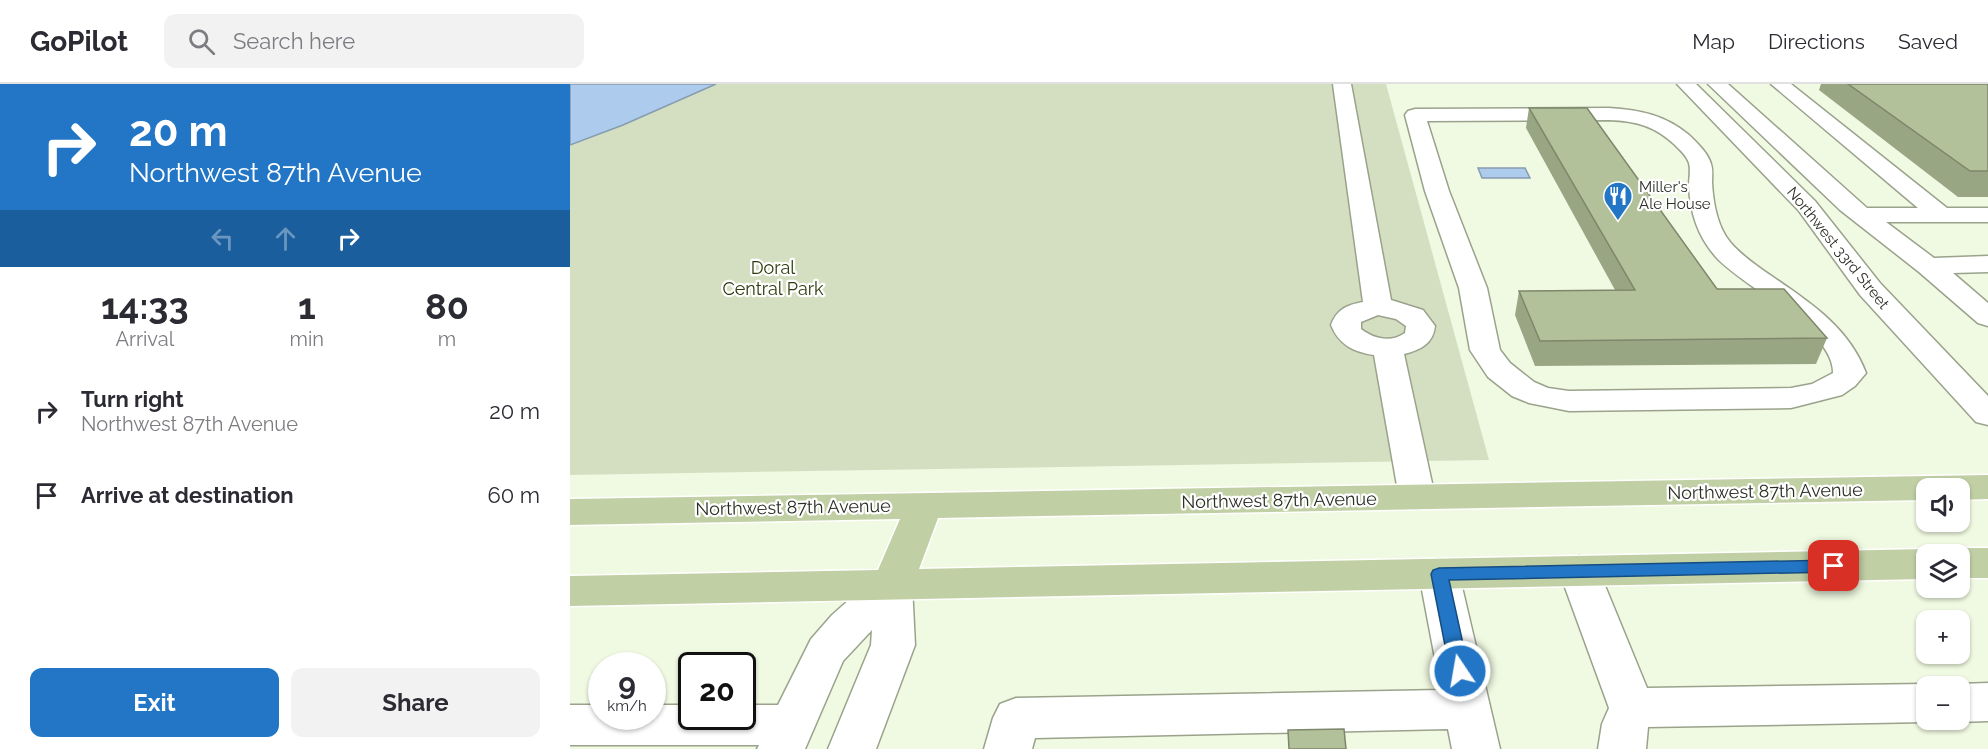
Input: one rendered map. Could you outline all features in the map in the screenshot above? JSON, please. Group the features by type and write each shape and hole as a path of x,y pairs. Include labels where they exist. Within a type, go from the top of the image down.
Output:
{"main road":[{"name":"Northwest 87th Avenue","path":"570,512 1988,487"},
{"path":"892,585 925,505"},
{"path":"1970,563 1988,563"},
{"path":"570,591 1916,564"}],"street":[{"path":"1342,84 1378,307"},
{"name":"Northwest 33rd Street","path":"1686,84 1721,152 1807,206 1856,273 1988,415"},
{"name":"Northwest 33rd Street","path":"1717,84 1860,215 1928,266 1988,317"},
{"path":"1780,84 1940,214"},
{"path":"1721,152 1700,163 1701,192 1707,222 1717,243 1744,270 1815,321 1848,364 1850,373 1845,379 1827,391 1791,398 1569,401 1540,396 1523,389 1491,360 1485,350 1473,288 1437,191 1415,115 1638,116 1650,119 1721,152 1790,152"},
{"path":"1860,215 1988,215"},
{"path":"1928,266 1988,264"},
{"path":"1378,307 1402,310 1418,321 1421,327 1420,334 1415,340 1406,345 1388,348 1358,342 1350,336 1345,322 1349,316 1367,308 1378,307"},
{"path":"1388,348 1417,498"},
{"path":"1579,571 1627,729 1916,704"},
{"path":"1008,749 1016,718 1472,729 1439,574"},
{"path":"570,725 786,737 826,651 892,585"},
{"path":"852,749 893,645 892,585"},
{"path":"1970,703 1988,702"}],"green space":[{"name":"Doral Central Park","path":"570,84 1386,84 1489,460 570,475"}],"water":[{"path":"570,84 716,84 623,125 570,145"},
{"path":"1478,168 1525,168 1530,178 1482,178"}],"building":[{"path":"1848,84 1988,84 1988,171 1970,171"},
{"path":"1529,108 1587,108 1717,289 1784,289 1827,338 1540,341 1519,291 1635,290"},
{"path":"1344,729 1346,749 1289,749 1288,730"}],"place":[{"name":"Miller's Ale House","path":"1618,222"}],"route":[{"path":"1460,671 1439,574 1834,566"}]}
